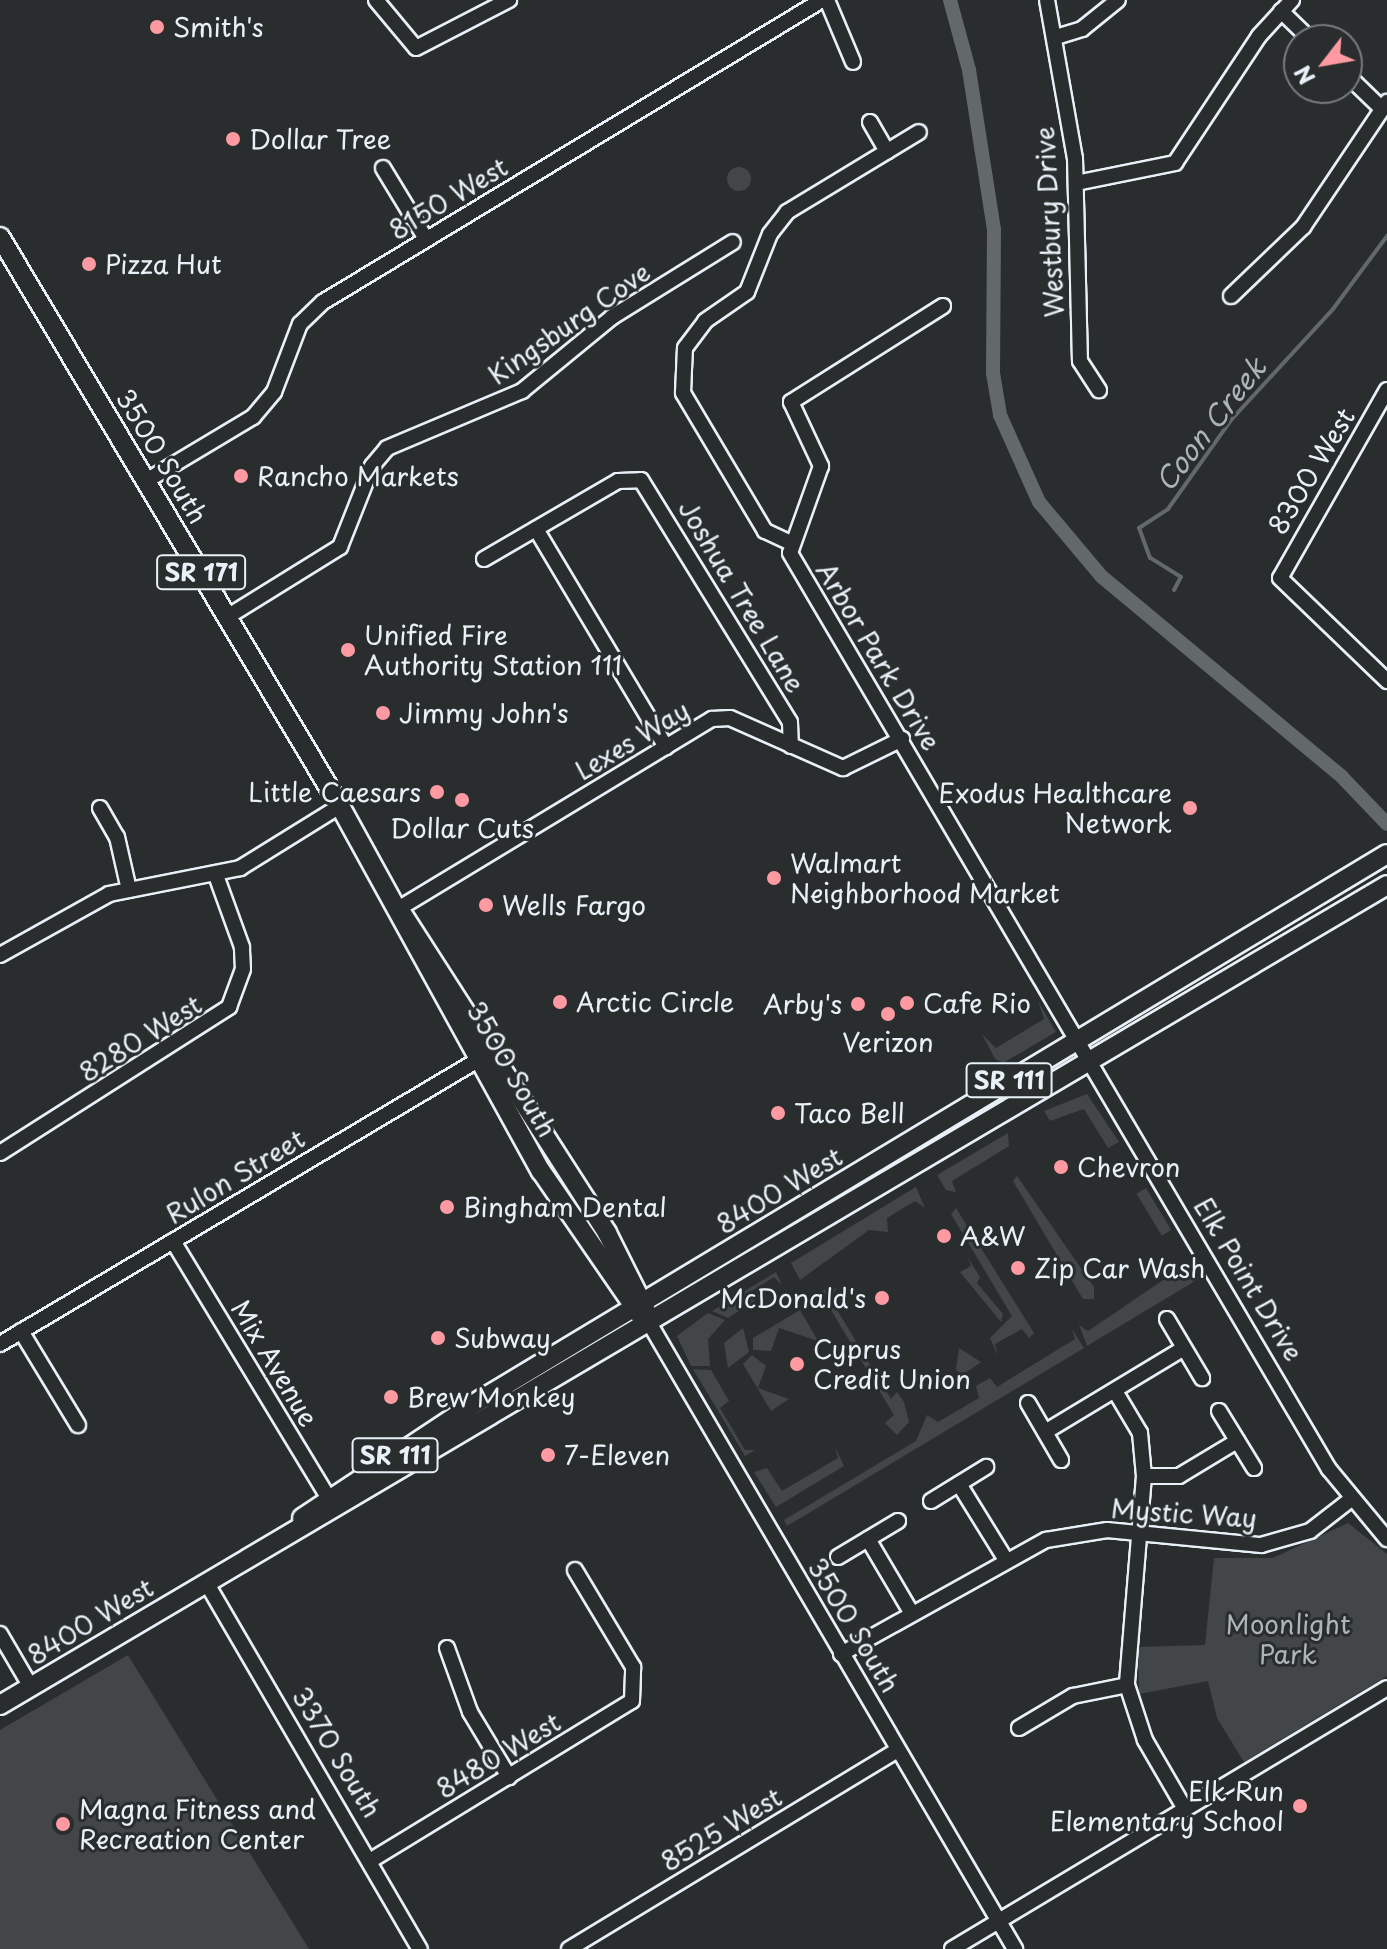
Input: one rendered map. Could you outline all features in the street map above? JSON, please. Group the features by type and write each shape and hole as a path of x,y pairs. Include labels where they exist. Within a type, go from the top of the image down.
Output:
{"main road":[{"name":"3500 South","path":"0,237 340,806 398,909 476,1061 651,1326"},
{"name":"8400 West","path":"333,1505 638,1305 1077,1037 1382,857"},
{"name":"8400 West","path":"0,1705 333,1505 651,1326 1387,885"},
{"name":"3500 South","path":"398,909 495,1050 638,1305"}],"street":[{"path":"376,0 416,48 509,0"},
{"path":"824,0 853,62"},
{"name":"8150 West","path":"146,481 253,417 274,392 309,313 426,239 824,0"},
{"name":"Westbury Drive","path":"1047,0 1056,37 1076,183 1079,349 1099,390"},
{"path":"1056,37 1082,29 1118,0"},
{"path":"1076,183 1175,163 1287,5 1300,24"},
{"path":"1231,296 1303,227 1384,105 1363,88"},
{"path":"870,122 887,151"},
{"path":"791,543 765,531 753,512 683,393 682,358 698,328 752,286 780,219 919,132"},
{"path":"383,168 426,239"},
{"name":"Kingsburg Cove","path":"227,617 340,547 372,466 387,448 522,391 613,316 733,242"},
{"name":"Arbor Park Drive","path":"943,306 791,402 821,466 791,543 792,557 1077,1037"},
{"name":"8300 West","path":"1387,390 1280,578 1387,681"},
{"name":"Joshua Tree Lane","path":"536,529 636,478 649,488 790,722 791,746"},
{"path":"484,559 536,529 666,747"},
{"name":"Lexes Way","path":"398,909 666,747 725,717 849,769 902,739"},
{"path":"0,955 88,903 129,890 217,878 340,806"},
{"path":"100,808 117,837 129,890"},
{"path":"1382,857 1387,877"},
{"name":"8280 West","path":"0,1153 229,1007 243,969 242,947 217,878"},
{"name":"Elk Point Drive","path":"1077,1037 1350,1500 1387,1539"},
{"name":"Rulon Street","path":"0,1344 495,1050"},
{"name":"Mix Avenue","path":"173,1241 333,1505"},
{"path":"1167,1319 1202,1378"},
{"name":"3500 South","path":"651,1326 1015,1949"},
{"path":"21,1331 78,1425"},
{"path":"1045,1432 1184,1348"},
{"path":"1115,1391 1140,1433 1144,1476 1127,1685 1145,1740 1185,1809"},
{"path":"1028,1403 1061,1460"},
{"path":"1219,1411 1254,1468"},
{"path":"1144,1476 1179,1476 1237,1441"},
{"path":"931,1501 986,1467"},
{"path":"959,1484 1004,1557"},
{"name":"Mystic Way","path":"841,1654 1004,1557 1082,1532 1140,1531 1261,1545 1310,1531 1350,1500"},
{"path":"838,1557 898,1521"},
{"path":"868,1539 911,1612"},
{"name":"8480 West","path":"373,1859 625,1707 638,1684 575,1570"},
{"name":"3370 South","path":"206,1582 373,1859 420,1949"},
{"path":"0,1634 31,1687"},
{"path":"447,1648 470,1712 509,1777"},
{"path":"1019,1728 1073,1696 1127,1685"},
{"path":"952,1949 1387,1688"},
{"name":"8525 West","path":"569,1949 897,1750"}],"green space":[{"path":"739,167 748,170 751,179 748,188 739,191 730,188 727,179 730,170"},
{"path":"1038,1001 1056,1032 1003,1063 995,1059 982,1034 996,1048 1044,1019"},
{"path":"1087,1094 1119,1142 1108,1148 1084,1109 1050,1121 1044,1111"},
{"path":"1008,1133 1009,1146 952,1181 956,1192 946,1190 937,1175"},
{"path":"1017,1176 1094,1287 1094,1299 1083,1299 1013,1181"},
{"path":"916,1187 925,1208 915,1201 887,1218 888,1232 869,1230 800,1280 791,1263"},
{"path":"1146,1188 1171,1230 1162,1236 1137,1194"},
{"path":"956,1208 1034,1333 1029,1338 1022,1329 995,1344 998,1356 990,1338 1012,1316 951,1214"},
{"path":"968,1258 980,1277 977,1283 1003,1314 1001,1322 960,1272 971,1266"},
{"path":"1190,1262 1200,1278 1087,1346 1079,1325 1088,1331"},
{"path":"776,1272 782,1285 774,1277 750,1292 755,1301 728,1318 712,1311"},
{"path":"830,1286 836,1289 831,1300 891,1399 897,1392 904,1402 909,1422 897,1435 885,1423 894,1415 822,1295 811,1298"},
{"path":"800,1310 818,1341 779,1328 771,1351 753,1350 753,1338"},
{"path":"708,1313 725,1320 708,1339 710,1366 691,1366 677,1336"},
{"path":"743,1328 749,1352 728,1368 724,1343"},
{"path":"1072,1329 1084,1348 787,1526 784,1520 916,1441 927,1415 938,1422 979,1398 976,1386 990,1378 997,1387 1075,1339"},
{"path":"959,1348 981,1362 961,1376 956,1369"},
{"path":"752,1355 766,1366 758,1388 789,1399 771,1411 743,1364"},
{"path":"693,1369 711,1370 729,1401 720,1408 745,1450 755,1450 745,1456"},
{"path":"835,1447 844,1466 776,1507 754,1472 767,1468 782,1491 838,1458"},
{"name":"Moonlight Park","path":"1348,1523 1387,1554 1387,1676 1244,1762 1217,1718 1208,1681 1139,1694 1138,1647 1205,1645 1214,1558 1273,1558"},
{"path":"128,1655 309,1949 0,1949 0,1730"}],"waterway":[{"path":"950,0 969,70 994,230 993,373 1000,415 1039,502 1101,576 1342,777 1387,824"},
{"name":"Coon Creek","path":"1174,590 1181,577 1150,558 1139,528 1168,509 1231,420 1333,309 1387,236"}],"place":[{"name":"Smith's","path":"157,27"},
{"name":"Dollar Tree","path":"233,139"},
{"name":"Pizza Hut","path":"89,264"},
{"name":"Rancho Markets","path":"241,476"},
{"name":"Unified Fire Authority Station 111","path":"348,650"},
{"name":"Jimmy John's","path":"383,713"},
{"name":"Little Caesars","path":"437,792"},
{"name":"Dollar Cuts","path":"462,800"},
{"name":"Exodus Healthcare Network","path":"1190,808"},
{"name":"Walmart Neighborhood Market","path":"774,878"},
{"name":"Wells Fargo","path":"486,905"},
{"name":"Arctic Circle","path":"560,1002"},
{"name":"Cafe Rio","path":"907,1003"},
{"name":"Arby's","path":"858,1004"},
{"name":"Verizon","path":"888,1014"},
{"name":"Taco Bell","path":"778,1113"},
{"name":"Chevron","path":"1061,1167"},
{"name":"Bingham Dental","path":"447,1207"},
{"name":"A&W","path":"944,1236"},
{"name":"Zip Car Wash","path":"1018,1268"},
{"name":"McDonald's","path":"882,1298"},
{"name":"Subway","path":"438,1338"},
{"name":"Cyprus Credit Union","path":"797,1364"},
{"name":"Brew Monkey","path":"391,1397"},
{"name":"7-Eleven","path":"548,1455"},
{"name":"Elk Run Elementary School","path":"1300,1806"},
{"name":"Magna Fitness and Recreation Center","path":"63,1824"}]}
